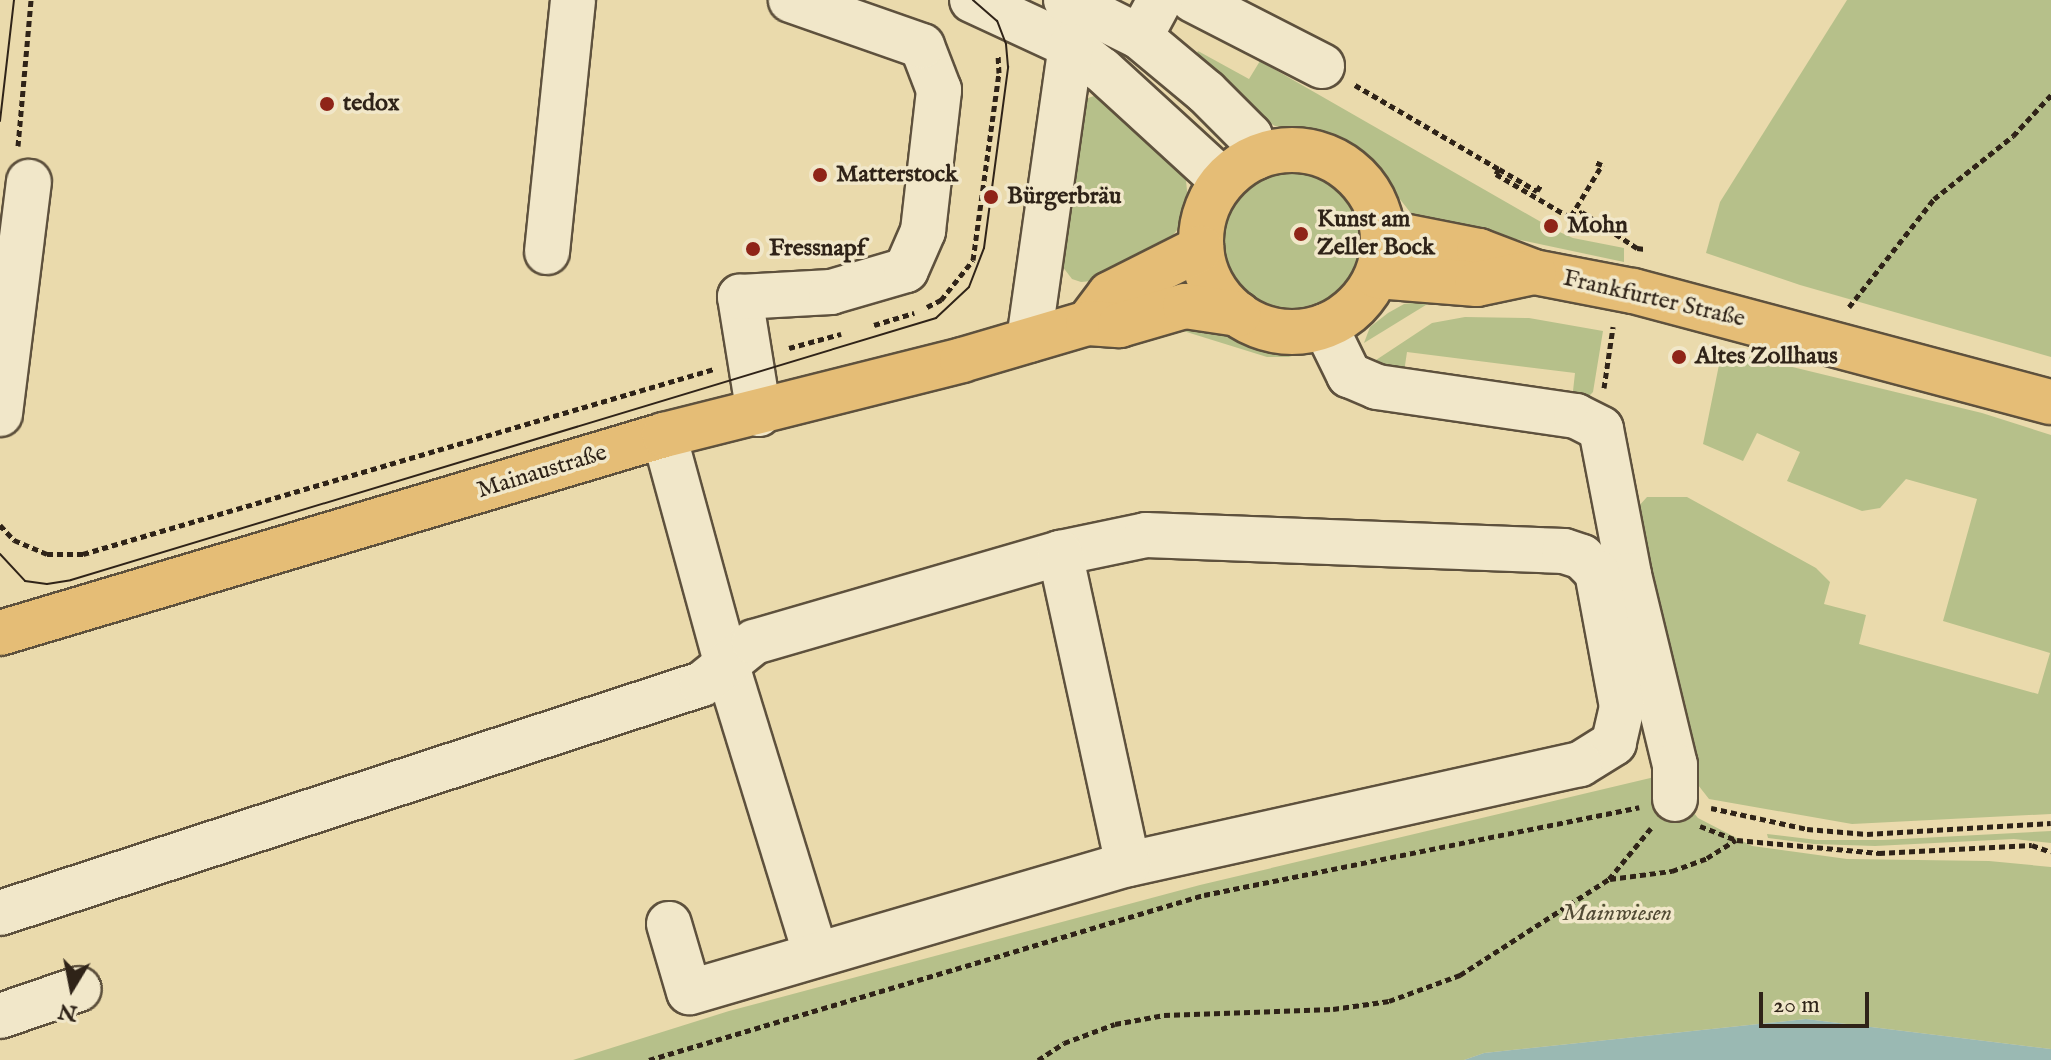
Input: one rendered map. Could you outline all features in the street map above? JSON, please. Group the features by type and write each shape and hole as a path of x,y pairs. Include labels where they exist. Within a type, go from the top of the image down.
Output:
{"main road":[{"path":"1283,150 1312,152 1339,163 1361,181 1376,205 1383,232 1377,276 1364,297 1346,314 1334,344 1303,331 1280,331 1257,325 1238,314 1219,296 1207,273 1201,248 1206,210 1244,163 1283,150"},
{"name":"Frankfurter Straße","path":"1383,232 1479,251 1534,272 1633,291 2051,402"},
{"path":"1088,323 1110,294 1201,248"},
{"name":"Frankfurter Straße","path":"1377,276 1477,284 1534,272"},
{"name":"Mainaustraße","path":"2,625 664,435 759,414 1088,323 1120,325 1185,306 1238,314"}],"street":[{"path":"547,252 573,0"},
{"path":"759,414 740,297 831,292 906,270 923,231 939,90 922,46 791,0"},
{"path":"972,0 1071,46 1102,70 1244,163 1250,136 1206,92 1150,18 1066,0"},
{"path":"1193,0 1335,74"},
{"path":"1029,340 1071,46"},
{"path":"0,414 28,189"},
{"path":"1334,344 1349,375 1377,387 1576,416 1601,429 1629,575 1675,765 1675,799"},
{"path":"664,435 727,666 816,955"},
{"path":"0,913 702,684 754,642 1060,553 1146,535 1564,551 1582,557 1597,572 1622,707 1614,743 1580,764 1128,864 689,992 669,924"},
{"path":"1060,553 1128,864"},
{"path":"0,1016 79,989"}],"path":[{"path":"28,189 14,187 31,0"},
{"path":"865,327 907,316 941,300 973,260 999,73 993,44"},
{"path":"1335,74 1537,191 1542,183"},
{"path":"1844,314 1934,199 2013,136 2051,95"},
{"path":"1571,218 1602,165 1595,162"},
{"path":"1499,169 1496,174 1571,218"},
{"path":"1571,218 1582,212 1637,248"},
{"path":"1603,396 1615,318"},
{"path":"0,525 14,540 47,554 83,554 851,331"},
{"path":"1675,799 1702,828 1737,840 1879,853 2032,845 2051,852"},
{"path":"1038,1060 1064,1043 1115,1024 1164,1015 1333,1009 1389,1001 1460,975 1609,879 1675,799"},
{"path":"649,1060 1204,895 1675,799 1807,829 1867,834 2051,823"},
{"path":"1609,879 1672,871 1707,858 1737,840"}],"green space":[{"path":"1847,0 2051,0 2051,357 1800,285 1706,253 1720,202"},
{"path":"1198,51 1249,79 1260,61 1555,230 1573,238 1624,248 1624,262 1422,219 1410,212 1362,151 1329,134 1275,126 1259,117 1194,58"},
{"path":"1106,92 1185,171 1188,200 1182,224 1160,251 1092,281 1081,282 1072,279 1059,262 1085,99"},
{"path":"1294,167 1322,172 1347,188 1363,213 1368,241 1363,269 1347,294 1322,310 1294,315 1266,310 1241,294 1225,269 1220,241 1225,213 1241,188 1266,172"},
{"path":"1434,300 1364,343 1370,327 1388,313 1404,304"},
{"path":"1465,317 1529,318 1603,331 1593,392 1586,399 1572,400 1575,373 1407,352 1403,379 1373,362 1432,323"},
{"path":"1164,325 1232,334 1246,343 1292,357 1267,357"},
{"path":"1722,350 1982,413 2051,435 2051,814 1852,824 1709,799 1691,776 1637,508 1647,497 1687,497 1816,568 1830,582 1824,604 1866,615 1859,644 2038,694 2050,653 1943,621 1977,499 1906,479 1880,508 1862,511 1787,481 1800,452 1757,433 1743,461 1703,444"},
{"name":"Mainwiesen","path":"1663,775 1698,818 1752,846 1847,859 1989,861 2051,867 2051,1049 1806,1019 1484,1053 1464,1060 573,1060 729,1011 1200,885"},
{"path":"2051,831 2051,843 2014,839 1875,846 1814,844 1768,838 1767,834 1817,840 1883,840"}],"water":[{"path":"1806,1019 2051,1049 2051,1060 1464,1060 1484,1053"}],"tram line":[{"path":"0,121 14,0"},
{"path":"0,554 25,581 47,584 71,580 936,318 969,287 984,248 1008,67 1006,44 997,21 973,0"}],"place":[{"name":"tedox","path":"327,104"},
{"name":"Matterstock","path":"820,175"},
{"name":"Bürgerbräu","path":"991,197"},
{"name":"Mohn","path":"1551,226"},
{"name":"Kunst am Zeller Bock","path":"1301,234"},
{"name":"Fressnapf","path":"753,249"},
{"name":"Altes Zollhaus","path":"1679,357"}]}
